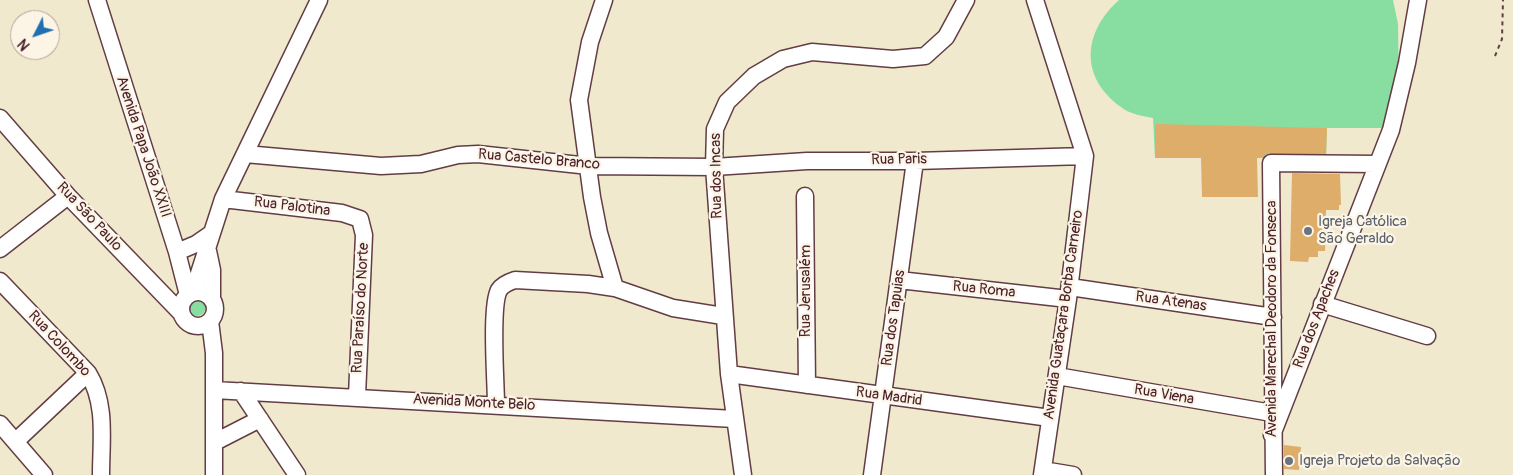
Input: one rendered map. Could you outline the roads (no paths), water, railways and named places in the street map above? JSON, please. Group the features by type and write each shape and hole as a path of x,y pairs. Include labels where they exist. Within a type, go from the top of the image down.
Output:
{"street":[{"name":"Avenida Papa João XXIII","path":"97,0 190,294"},
{"path":"208,251 212,270 214,311 210,320 203,325 186,319 182,302 190,294 208,251 224,199 319,0"},
{"path":"604,0 590,42 579,100 581,126 599,233 616,288"},
{"name":"Rua dos Incas","path":"743,475 734,419 723,316 714,167 715,129 727,102 754,76 783,59 812,52 893,59 925,56 946,37 966,0"},
{"path":"1035,0 1085,156"},
{"name":"Rua dos Apaches","path":"1272,435 1391,130 1407,63 1418,0"},
{"name":"Rua São Paulo","path":"0,118 68,196 186,319 213,368"},
{"name":"Rua Castelo Branco","path":"246,154 381,166 421,164 458,155 478,154 589,166 714,167"},
{"name":"Rua Paris","path":"714,167 807,161 915,161 1085,156"},
{"name":"Avenida Guataçara Borba Carneiro","path":"1042,473 1069,293 1085,156"},
{"name":"Rua dos Tapuias","path":"872,475 915,161"},
{"name":"Avenida Marechal Deodoro da Fonseca","path":"1274,475 1272,435 1271,163 1377,164"},
{"path":"0,249 68,196"},
{"name":"Rua Jerusalém","path":"805,196 807,385"},
{"name":"Rua Palotina","path":"224,199 342,213 360,219"},
{"name":"Rua Paraíso do Norte","path":"357,396 364,235 360,219"},
{"path":"176,252 196,244 212,233"},
{"path":"496,405 495,306 499,290 505,284 515,280 588,284 616,288 673,308 723,316"},
{"name":"Rua Roma","path":"899,280 1069,293"},
{"name":"Rua Colombo","path":"0,281 88,373 97,389 101,409 101,475"},
{"path":"190,294 204,293 212,300"},
{"name":"Rua Atenas","path":"1069,293 1272,317"},
{"path":"1322,304 1427,336"},
{"path":"210,320 214,353 214,475"},
{"path":"16,441 88,373"},
{"name":"Rua Madrid","path":"729,374 1050,418"},
{"name":"Rua Viena","path":"1057,376 1272,413"},
{"name":"Avenida Monte Belo","path":"214,390 357,396 734,419"},
{"path":"241,391 296,475"},
{"path":"215,442 260,419"},
{"path":"0,424 44,475"},
{"path":"1042,473 1073,475"}],"place":[{"name":"Igreja Católica São Geraldo","path":"1308,231"},
{"name":"Igreja Projeto da Salvação","path":"1289,461"}]}
